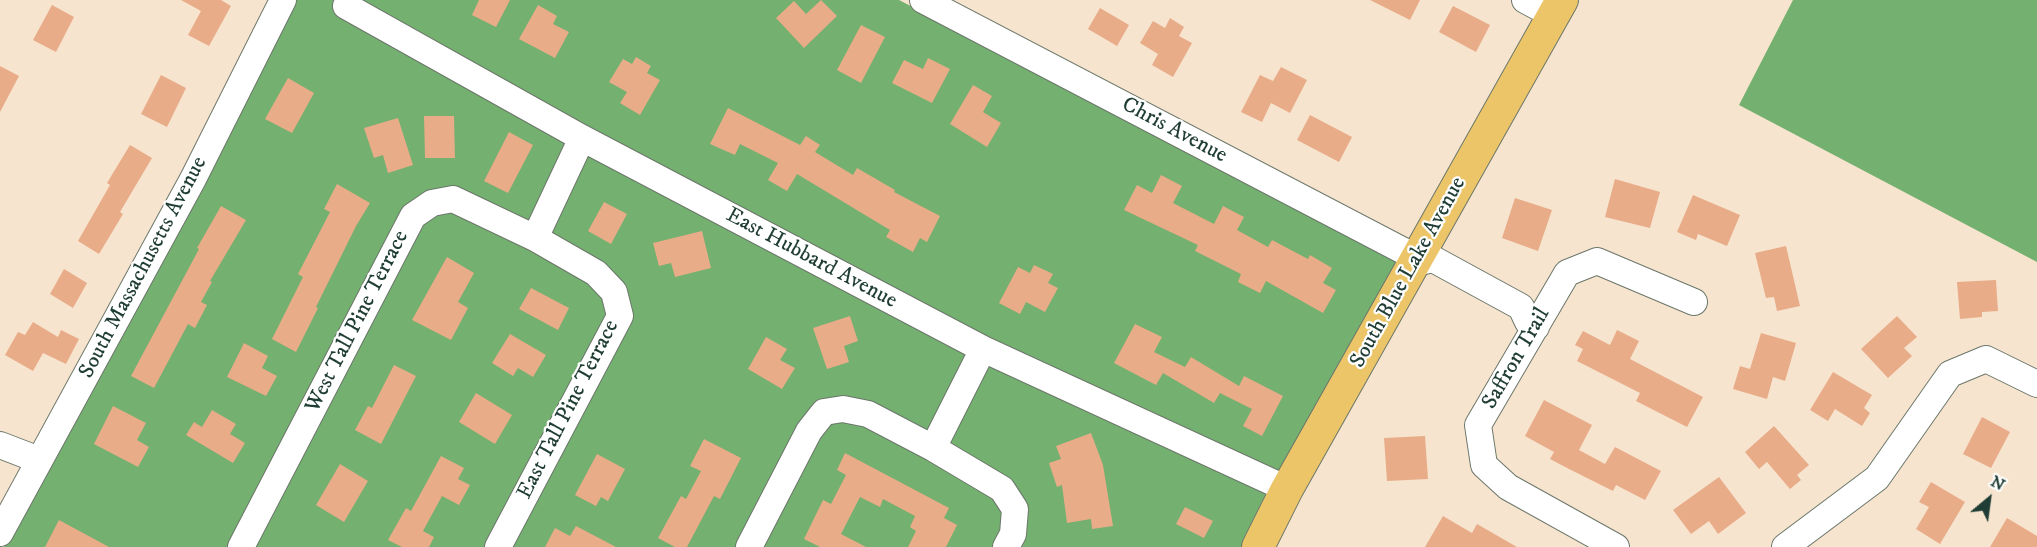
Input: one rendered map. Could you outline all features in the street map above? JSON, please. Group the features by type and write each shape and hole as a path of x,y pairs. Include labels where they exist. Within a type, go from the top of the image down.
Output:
{"main road":[{"name":"South Blue Lake Avenue","path":"1258,547 1287,489 1421,260 1558,8"}],"street":[{"name":"South Massachusetts Avenue","path":"0,534 194,179 283,0"},
{"name":"Chris Avenue","path":"923,0 1421,260 1433,259 1521,307 1532,325"},
{"path":"1525,0 1558,8"},
{"name":"East Hubbard Avenue","path":"346,6 582,138 982,349 1287,489"},
{"path":"535,238 582,138"},
{"name":"West Tall Pine Terrace","path":"241,547 413,216 432,203 453,199 535,238"},
{"name":"East Tall Pine Terrace","path":"498,547 620,316 614,292 596,273 535,238"},
{"name":"Saffron Trail","path":"1616,547 1508,487 1484,465 1478,425 1532,325 1567,273 1597,261 1694,302"},
{"path":"933,448 982,349"},
{"path":"1785,547 1877,478 1950,374 1986,359 2037,384"},
{"path":"750,547 809,431 824,412 843,409 868,414 933,448 1002,489 1015,509 1013,534 1006,547"},
{"path":"0,445 39,460"}],"green space":[{"path":"294,0 339,0 333,11 569,143 531,224 431,193 230,547 4,547"},
{"path":"358,0 899,0 1404,261 1284,476 987,340 587,128"},
{"path":"1793,0 2037,0 2037,262 1739,105"},
{"path":"586,153 969,354 929,434 842,399 739,547 508,547 628,321 548,233"},
{"path":"451,210 530,248 590,282 605,298 609,316 487,547 252,547 420,223 435,213"},
{"path":"986,363 1274,495 1247,547 1017,547 1025,509 946,443"},
{"path":"842,420 864,424 928,457 995,497 1005,513 1003,532 995,547 760,547 817,436 829,422"}],"building":[{"path":"181,0 221,0 231,6 209,46 188,35 201,11"},
{"path":"479,0 510,0 496,27 472,15"},
{"path":"821,0 837,16 804,48 776,18 794,1 806,14"},
{"path":"1370,0 1420,0 1410,20"},
{"path":"52,5 74,17 56,52 33,40"},
{"path":"538,5 557,16 553,24 569,32 555,58 519,39"},
{"path":"1453,6 1490,25 1476,52 1439,32"},
{"path":"1100,8 1129,25 1117,46 1088,29"},
{"path":"1170,18 1184,27 1179,36 1192,43 1173,77 1152,65 1158,54 1140,43 1153,21 1165,28"},
{"path":"861,25 885,37 861,83 837,70"},
{"path":"636,57 651,66 647,73 660,80 640,115 620,103 627,92 609,82 623,59 632,64"},
{"path":"928,58 950,69 932,103 892,83 904,60 923,69"},
{"path":"0,66 19,76 0,112"},
{"path":"1281,67 1307,80 1290,113 1271,103 1262,122 1241,112 1260,75 1273,81"},
{"path":"161,75 186,88 167,127 141,114"},
{"path":"288,78 314,93 292,133 265,119"},
{"path":"973,85 992,96 983,112 1001,123 987,147 950,124"},
{"path":"728,108 800,145 806,136 820,145 815,152 853,175 857,168 895,190 894,192 940,216 927,242 920,238 913,252 886,237 890,230 797,174 787,191 768,180 778,163 740,144 735,155 710,144"},
{"path":"1310,115 1352,137 1339,162 1297,140"},
{"path":"424,116 454,116 455,158 425,158"},
{"path":"398,118 413,165 388,173 383,155 374,158 364,128"},
{"path":"509,132 533,145 508,193 484,181"},
{"path":"130,145 152,158 120,212 123,214 99,254 78,241 110,185 107,183"},
{"path":"1161,175 1182,186 1173,203 1214,224 1223,206 1244,217 1237,230 1268,247 1272,240 1308,259 1310,255 1332,268 1323,283 1336,290 1323,313 1266,281 1260,293 1238,282 1241,274 1195,251 1198,245 1124,210 1137,185 1152,193"},
{"path":"1615,179 1660,192 1650,228 1605,217"},
{"path":"337,184 370,203 356,226 296,352 272,339 303,277 298,274 330,212 324,209"},
{"path":"1693,195 1740,215 1727,246 1698,234 1696,240 1677,232"},
{"path":"1515,198 1552,210 1538,251 1502,238"},
{"path":"604,202 627,214 611,244 588,231"},
{"path":"221,206 246,220 210,281 212,282 201,302 207,305 195,328 188,324 154,388 131,376"},
{"path":"702,231 711,268 675,277 671,263 659,266 653,243"},
{"path":"1786,246 1800,306 1777,311 1774,297 1766,298 1755,253"},
{"path":"447,257 474,273 458,302 468,308 451,340 412,320"},
{"path":"1034,265 1053,274 1048,283 1058,288 1045,312 1026,302 1020,314 999,303 1018,267 1030,273"},
{"path":"64,269 87,283 73,308 50,294"},
{"path":"1996,280 1998,311 1982,312 1982,317 1960,319 1957,282"},
{"path":"531,288 569,308 558,330 519,309"},
{"path":"850,316 858,341 844,346 849,362 827,369 813,328"},
{"path":"1897,316 1917,337 1904,348 1912,356 1888,378 1861,349"},
{"path":"33,322 58,337 61,330 79,339 66,364 43,353 33,371 5,355 18,332 25,335"},
{"path":"1135,324 1162,337 1154,352 1185,367 1191,357 1239,386 1244,376 1283,396 1262,436 1243,426 1252,409 1220,393 1214,403 1163,373 1156,385 1114,363"},
{"path":"1617,330 1639,341 1630,359 1703,397 1687,427 1636,401 1640,393 1577,361 1583,349 1575,345 1583,331 1610,345"},
{"path":"1761,333 1796,343 1785,381 1773,377 1767,399 1733,389 1740,366 1750,369"},
{"path":"510,334 546,355 533,377 518,368 513,376 492,363"},
{"path":"766,337 787,349 780,360 795,368 782,389 748,369"},
{"path":"244,343 268,356 262,368 277,376 266,396 227,377"},
{"path":"394,365 416,376 381,444 355,430 368,406 372,408"},
{"path":"1833,372 1872,395 1864,408 1870,413 1862,426 1835,409 1828,421 1810,410"},
{"path":"476,393 512,415 495,444 459,422"},
{"path":"1544,400 1592,425 1579,450 1605,464 1615,447 1661,471 1645,500 1616,485 1613,491 1550,459 1554,452 1525,436"},
{"path":"113,406 146,423 137,440 149,447 138,467 94,444"},
{"path":"212,410 236,424 230,434 245,443 233,463 186,435 194,422 202,427"},
{"path":"1982,417 2010,432 1991,468 1963,454"},
{"path":"1774,426 1809,465 1797,475 1801,480 1790,489 1767,462 1759,469 1745,452"},
{"path":"1091,433 1103,465 1113,526 1092,529 1091,519 1067,523 1062,485 1057,487 1049,463 1061,459 1056,446"},
{"path":"1425,436 1428,479 1387,481 1384,438"},
{"path":"704,439 741,458 720,499 714,496 687,547 675,547 658,538 681,496 686,499 701,471 690,466"},
{"path":"845,453 949,508 944,518 957,525 946,547 908,547 916,531 910,527 915,516 883,499 880,507 860,497 841,534 866,547 820,547 804,539 823,500 831,504 846,475 837,470"},
{"path":"597,454 625,469 608,501 601,497 596,506 575,495"},
{"path":"441,456 464,468 458,479 470,485 459,505 442,496 423,531 434,537 429,547 402,547 388,540 406,508 411,511"},
{"path":"340,464 368,481 344,522 316,505"},
{"path":"1719,477 1746,513 1718,534 1709,521 1691,534 1673,510"},
{"path":"1931,482 1965,502 1940,544 1916,529 1929,507 1919,502"},
{"path":"1185,507 1213,521 1204,538 1176,524"},
{"path":"1443,516 1472,533 1477,524 1517,547 1425,547"},
{"path":"2007,518 2037,536 2037,547 1990,547"},
{"path":"59,520 109,547 45,547"},
{"path":"576,526 616,547 545,547 555,528 570,536"}]}
